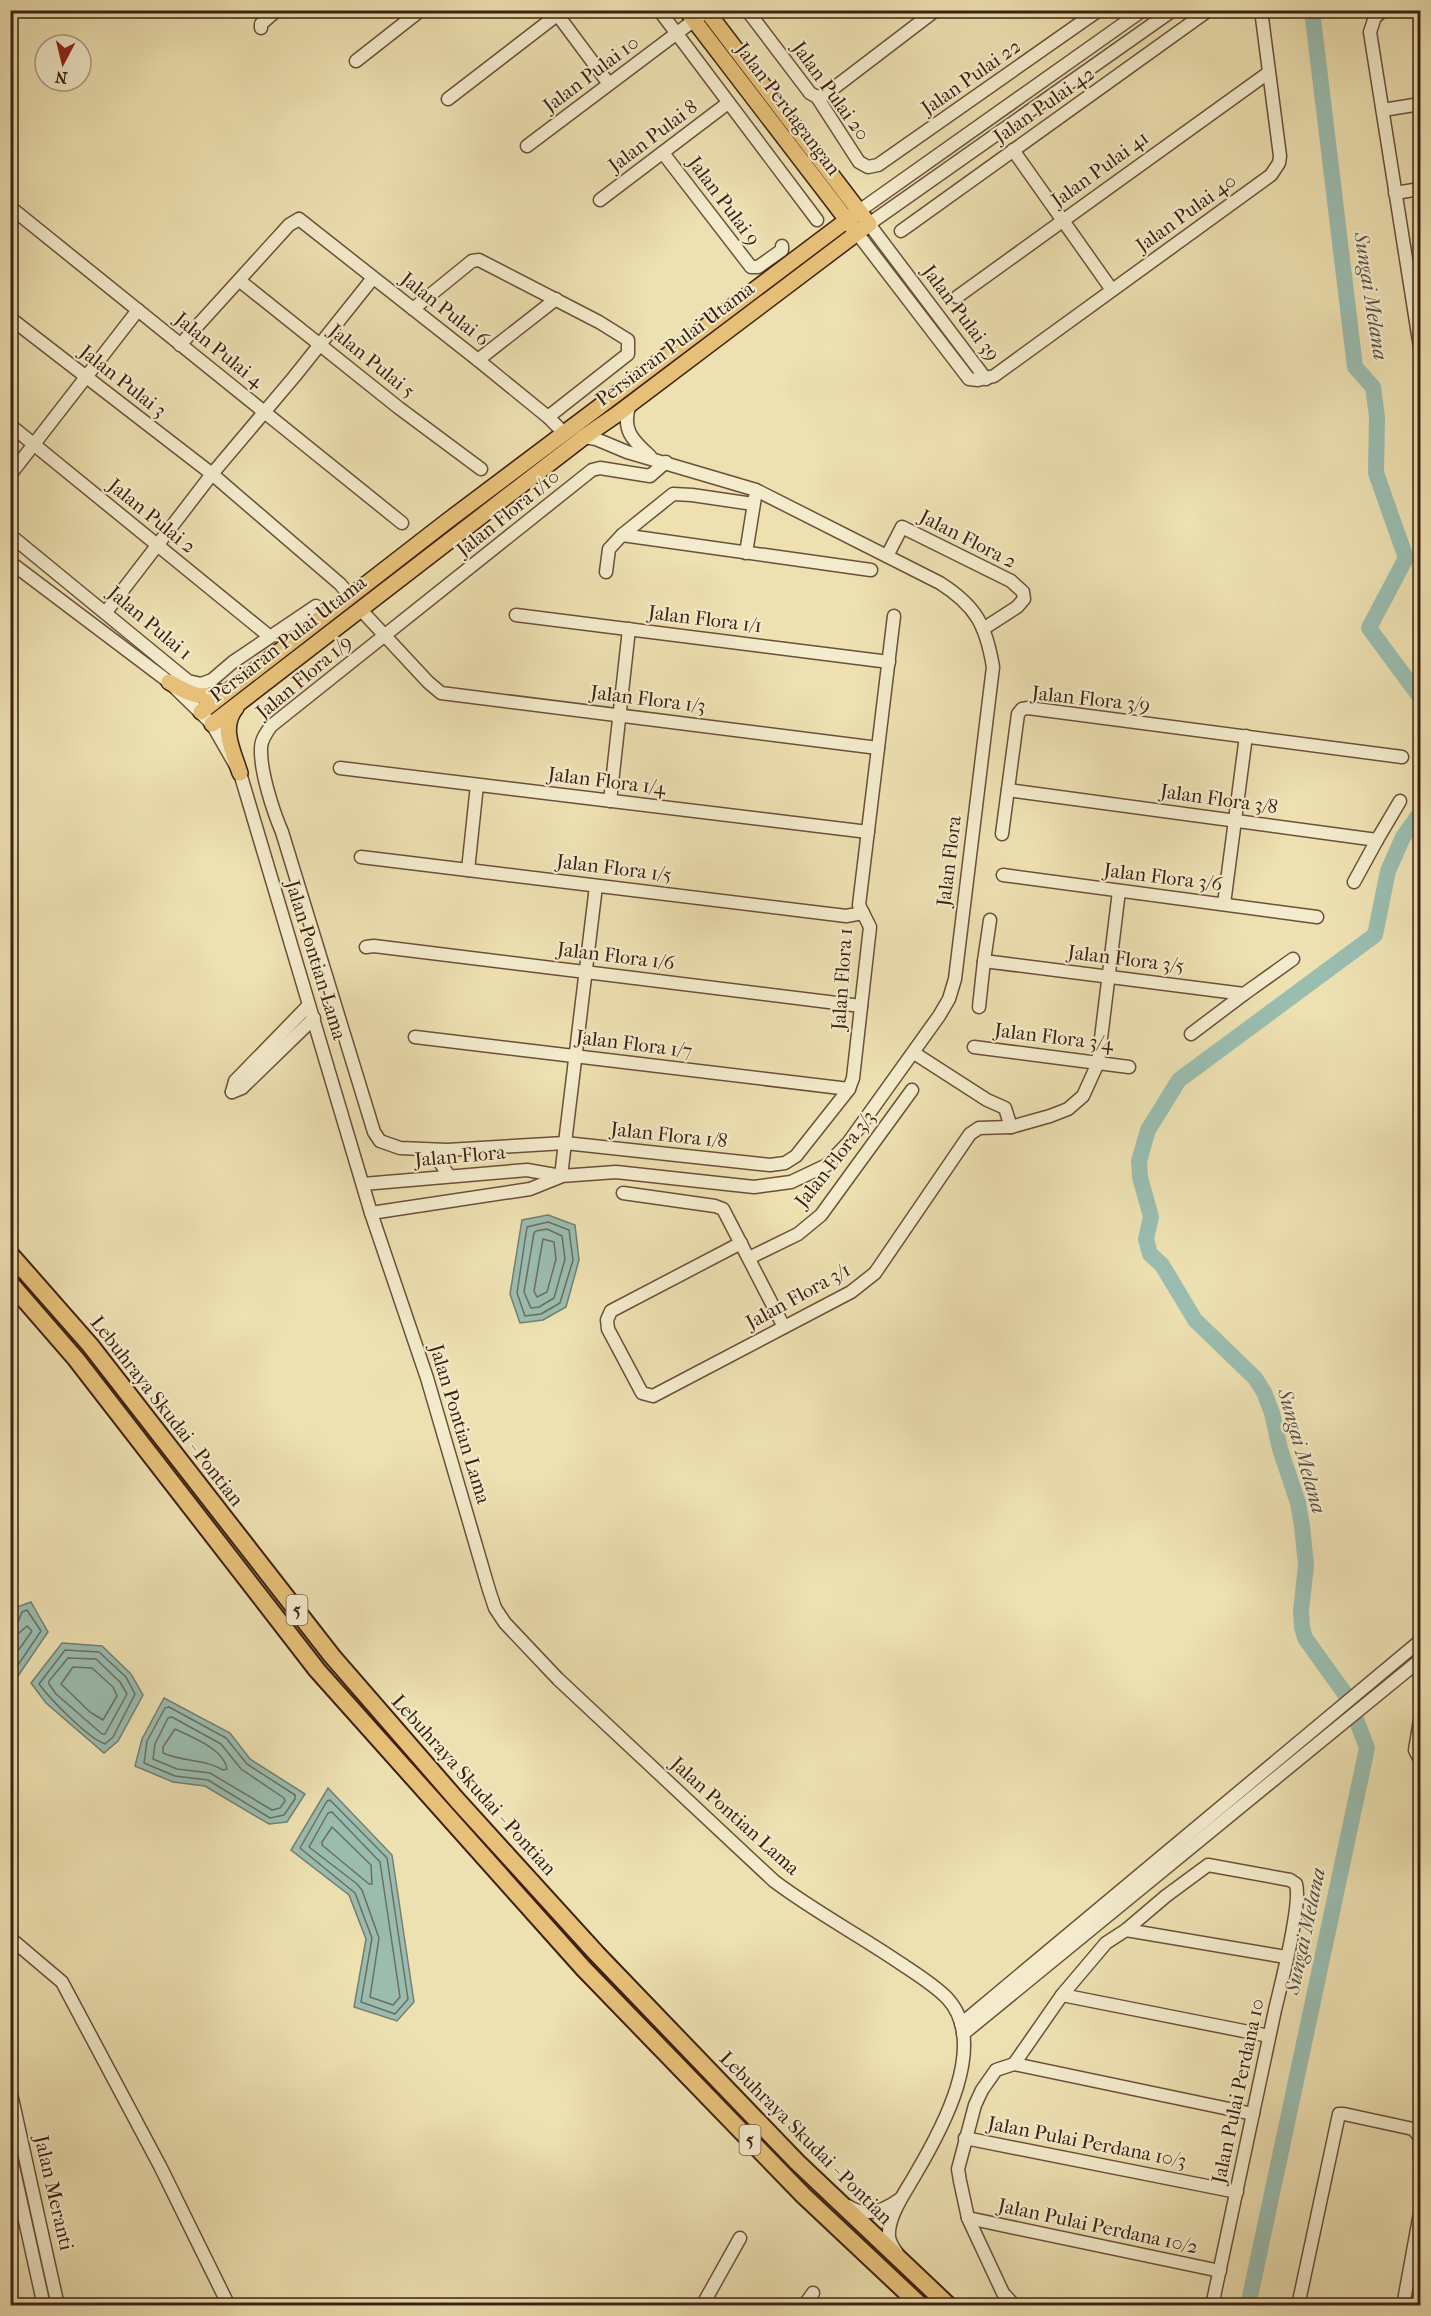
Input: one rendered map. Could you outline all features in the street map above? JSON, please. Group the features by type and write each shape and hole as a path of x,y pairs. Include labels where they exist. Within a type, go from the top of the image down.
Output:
{"highway":[{"name":"Lebuhraya Skudai - Pontian","path":"10,1254 90,1345 332,1656 457,1800 597,1954 797,2162 949,2306"},
{"name":"Lebuhraya Skudai - Pontian","path":"10,1283 76,1359 317,1670 584,1969 804,2196 882,2272 921,2306"}],"main road":[{"name":"Jalan Perdagangan","path":"706,11 853,216"},
{"name":"Jalan Perdagangan","path":"690,16 863,229"},
{"name":"Persiaran Pulai Utama","path":"201,712 564,433 853,216"},
{"name":"Persiaran Pulai Utama","path":"212,724 584,437 863,229"},
{"path":"351,597 361,610"},
{"path":"169,682 188,693 205,697 237,684"},
{"path":"240,773 227,728 229,718 242,701"}],"street":[{"path":"261,28 261,24 277,10"},
{"path":"356,62 421,10"},
{"path":"659,10 817,220"},
{"name":"Jalan Pulai 20","path":"747,10 810,93 817,97 862,165"},
{"path":"817,97 826,94 936,10"},
{"name":"Jalan Pulai 22","path":"862,165 868,167 878,165 1100,10"},
{"name":"Persiaran Pulai Utama","path":"853,216 1143,10"},
{"name":"Persiaran Pulai Utama","path":"863,229 1173,10"},
{"name":"Jalan Pulai 42","path":"901,231 1209,10"},
{"name":"Jalan Pulai 40","path":"986,379 994,376 1271,175 1279,163 1280,156 1261,10"},
{"path":"1384,10 1375,17 1370,32 1395,193 1416,277 1420,347"},
{"name":"Jalan Pulai 10","path":"527,146 676,34 690,16 706,11"},
{"path":"448,99 556,13 609,84"},
{"name":"Jalan Pulai 41","path":"957,297 1268,74"},
{"name":"Jalan Pulai 8","path":"600,201 728,103"},
{"path":"1383,110 1420,104"},
{"path":"1013,150 1112,290"},
{"name":"Jalan Pulai 9","path":"663,153 749,266 758,267 782,250 782,246"},
{"path":"1395,193 1420,189"},
{"name":"Jalan Pulai 4","path":"10,207 402,523"},
{"name":"Jalan Pulai 6","path":"240,281 289,225 299,219 478,360 548,417 564,433"},
{"name":"Jalan Pulai 39","path":"863,229 969,379 986,379"},
{"path":"413,309 475,260 556,299 628,340 630,348 628,354 548,417"},
{"path":"106,612 212,474 373,278"},
{"path":"180,345 240,281"},
{"name":"Jalan Pulai 5","path":"240,281 481,469"},
{"path":"478,360 556,299"},
{"path":"10,475 138,310"},
{"name":"Jalan Pulai 3","path":"10,318 212,474 340,584 351,597"},
{"name":"Jalan Flora","path":"630,404 626,419 628,430 641,448 653,458"},
{"name":"Jalan Pulai 2","path":"10,425 270,636"},
{"name":"Jalan Flora","path":"363,1184 527,1170 561,1176 616,1172 754,1187 791,1182 827,1165 848,1143 914,1053 949,999 955,979 993,667 989,644 973,610 962,597 940,583 756,490 584,437"},
{"name":"Jalan Flora 1/10","path":"385,635 592,470 600,468 650,476 666,462"},
{"path":"746,552 756,490"},
{"path":"606,572 609,549 622,535 673,494 753,504"},
{"name":"Jalan Flora 2","path":"887,556 902,527 1011,581 1023,591 1024,598 1017,607 983,629"},
{"name":"Jalan Pulai 1","path":"10,535 188,681 196,683 212,680 233,662 316,606"},
{"path":"622,535 872,570"},
{"name":"Jalan Pontian Lama","path":"10,562 169,682 212,724 240,773 371,1213 427,1378 489,1590 495,1608 504,1623 558,1679 774,1881 804,1904 888,1954 929,1983 948,2000 962,2029 963,2064 948,2110 933,2144 902,2197 893,2218 889,2237 904,2265"},
{"name":"Jalan Flora 1/3","path":"361,610 419,673 441,693 878,748"},
{"name":"Jalan Flora 1/1","path":"516,615 889,662"},
{"name":"Jalan Flora 1","path":"770,1165 785,1163 796,1156 849,1089 853,1078 870,927 859,905 894,616"},
{"path":"610,801 629,629"},
{"name":"Jalan Flora 1/9","path":"385,635 271,726 261,746 261,757 273,809 374,1132 380,1140 400,1148 434,1155 565,1143"},
{"name":"Jalan Flora 3/9","path":"1002,834 1018,714 1022,709 1246,736"},
{"path":"1224,904 1246,736 1402,757"},
{"name":"Jalan Flora 1/4","path":"340,768 868,832"},
{"path":"468,870 477,785"},
{"name":"Jalan Flora 3/8","path":"1008,790 1377,840"},
{"path":"1354,882 1400,801"},
{"name":"Jalan Flora 1/5","path":"361,857 846,916 863,913"},
{"name":"Jalan Flora 3/6","path":"1003,875 1317,917"},
{"path":"561,1176 596,886"},
{"name":"Jalan Flora 3/1","path":"741,1243 611,1311 607,1320 608,1329 642,1394 653,1396 850,1292 875,1273 970,1134 979,1128 1011,1126 1050,1116 1068,1109 1079,1101 1098,1063 1119,891"},
{"path":"979,1007 990,920"},
{"name":"Jalan Flora 1/6","path":"366,947 375,946 861,1006"},
{"path":"1191,1034 1293,959"},
{"name":"Jalan Flora 3/5","path":"984,961 1244,994"},
{"path":"309,1005 236,1081 232,1092 242,1088 314,1018"},
{"name":"Jalan Flora 1/7","path":"415,1037 849,1089"},
{"name":"Jalan Flora 3/4","path":"974,1047 1129,1067"},
{"path":"914,1053 987,1100 1005,1108 1011,1126"},
{"name":"Jalan Flora 3/3","path":"749,1258 798,1234 820,1215 912,1090"},
{"name":"Jalan Flora 1/8","path":"565,1143 770,1165"},
{"path":"434,1155 449,1176"},
{"path":"418,1179 432,1168 434,1155"},
{"name":"Jalan Flora","path":"371,1213 530,1190 561,1176"},
{"path":"623,1193 716,1206 723,1209 784,1327"},
{"path":"962,2029 980,2020 1332,1725 1358,1695 1420,1641"},
{"path":"962,2029 981,2007 1332,1725 1362,1709 1420,1660"},
{"path":"1418,1756 1420,1720"},
{"name":"Jalan Pulai Perdana 10","path":"1126,1930 1208,1865 1290,1880 1296,1884 1298,1892 1212,2306"},
{"path":"1014,2064 1062,1995 1106,1943 1126,1930 1286,1957"},
{"path":"10,1938 62,1982 160,2166 229,2306"},
{"path":"1062,1995 1269,2036"},
{"path":"948,2000 965,2007 981,2007"},
{"path":"963,2064 968,2044 980,2020"},
{"path":"1015,2306 1003,2293 968,2218 958,2169 975,2104 996,2070 1014,2064 1253,2114"},
{"name":"Jalan Meranti","path":"10,2090 58,2306"},
{"path":"1298,2306 1339,2114 1413,2129 1420,2137 1420,2158"},
{"name":"Jalan Pulai Perdana 10/3","path":"965,2138 1237,2192"},
{"name":"Jalan Meranti","path":"10,2153 44,2306"},
{"name":"Jalan Pontian Lama","path":"797,2162 851,2208 864,2213 878,2212 902,2197"},
{"path":"1403,2306 1420,2213"},
{"name":"Jalan Pulai Perdana 10/2","path":"968,2218 1220,2271"},
{"path":"702,2306 740,2238"},
{"path":"804,2306 813,2293"}],"water":[{"path":"548,1215 575,1225 579,1260 566,1307 543,1320 520,1323 510,1294 522,1220"},
{"path":"31,1602 48,1632 18,1676 11,1675 11,1622 17,1607"},
{"path":"62,1643 102,1646 131,1674 143,1695 118,1741 104,1753 46,1703 31,1683"},
{"path":"164,1698 230,1733 250,1759 305,1794 287,1822 269,1824 205,1786 173,1782 135,1766 142,1739"},
{"path":"328,1788 392,1855 414,2002 397,2021 354,2007 366,1939 349,1895 291,1850"}],"waterway":[{"name":"Sungai Melana","path":"1312,10 1355,367 1373,387 1377,417 1376,473 1406,558 1369,628 1420,697"},
{"name":"Sungai Melana","path":"1248,2306 1367,1748 1348,1698 1305,1638 1301,1611 1306,1565 1302,1526 1298,1503 1264,1392 1255,1378 1195,1320 1162,1265 1150,1254 1146,1239 1151,1217 1140,1177 1139,1161 1148,1130 1179,1080 1375,935 1388,871 1403,837 1420,813"}]}
